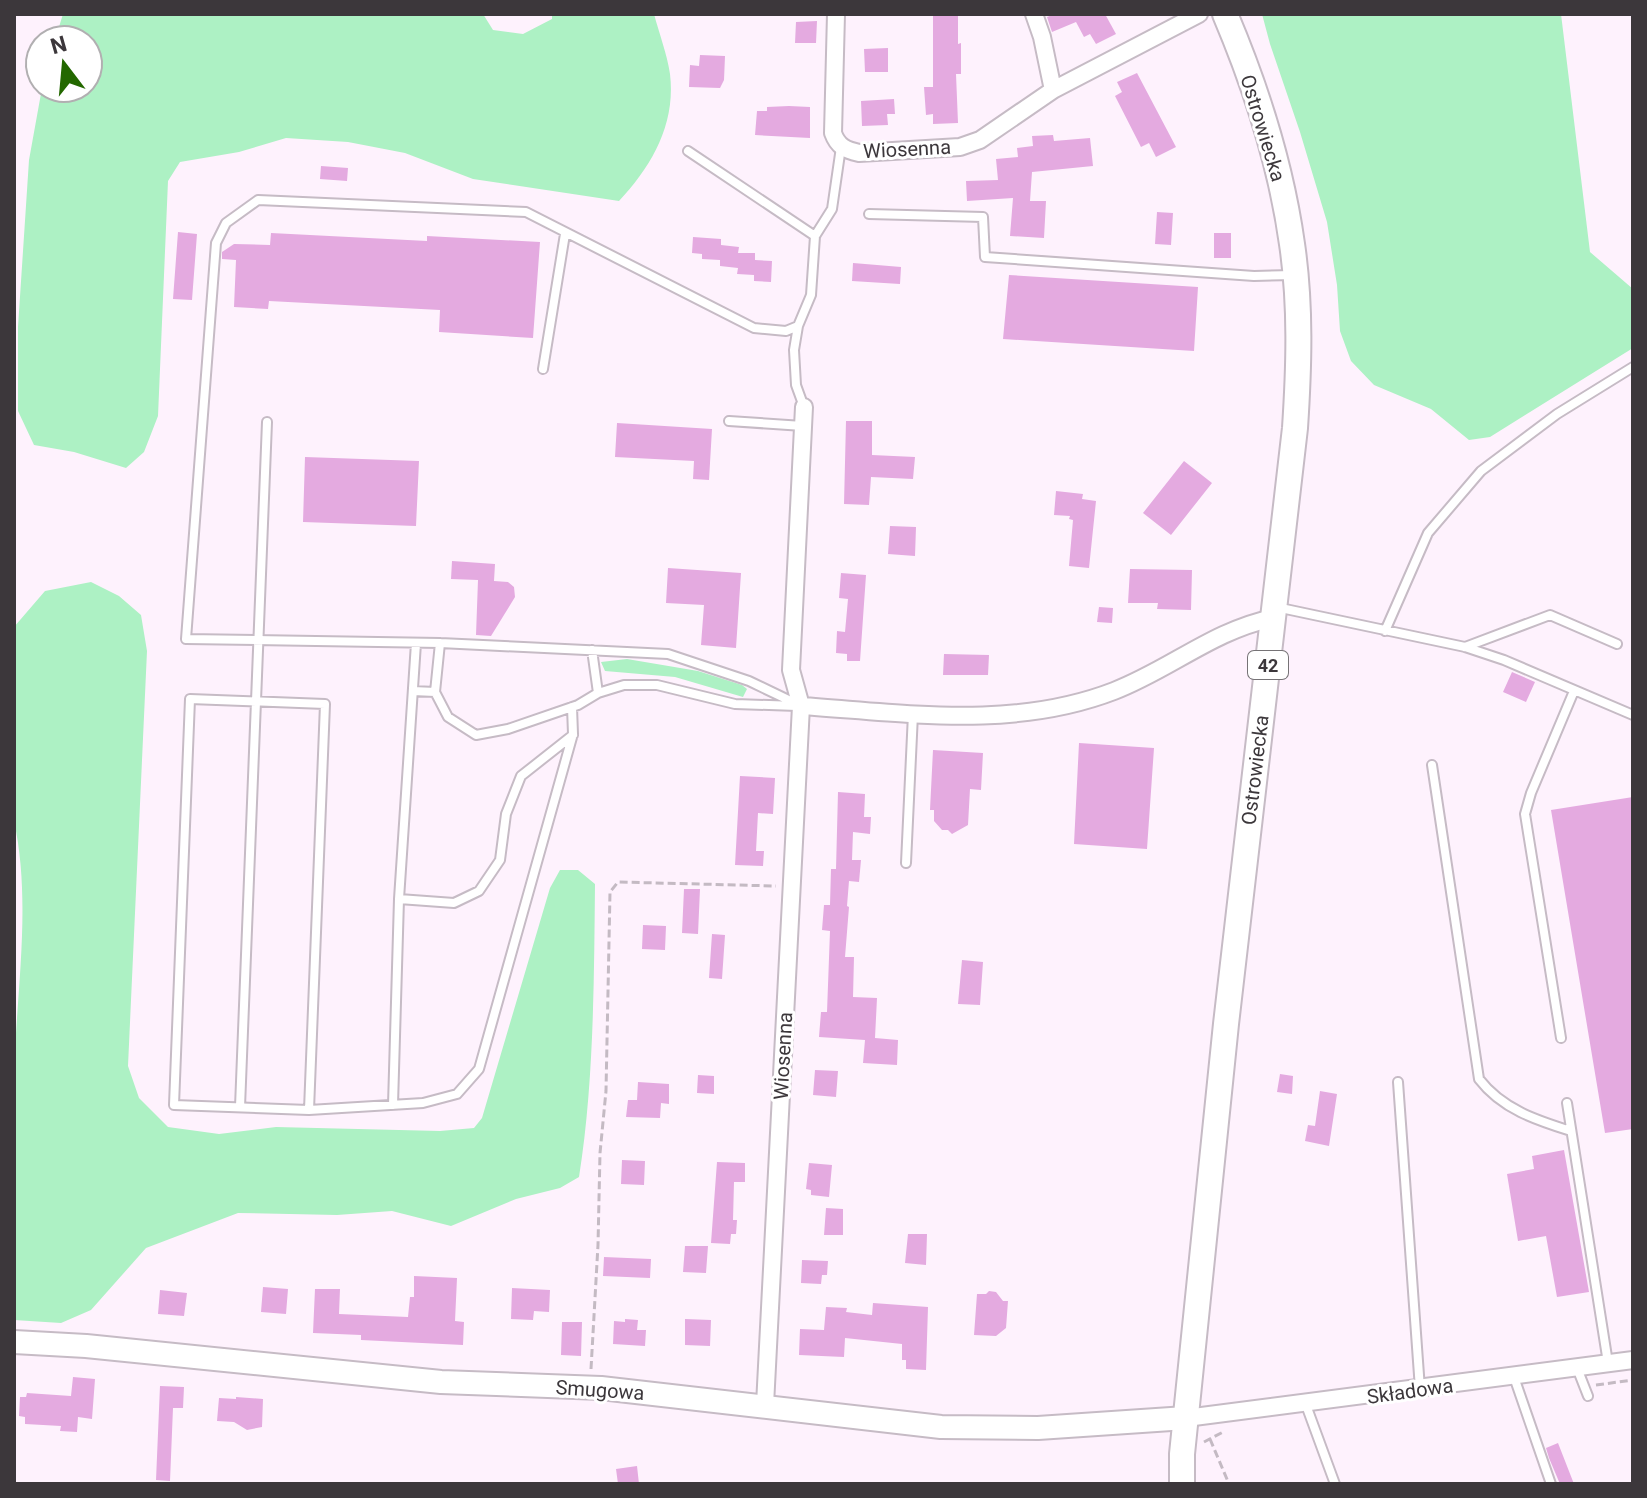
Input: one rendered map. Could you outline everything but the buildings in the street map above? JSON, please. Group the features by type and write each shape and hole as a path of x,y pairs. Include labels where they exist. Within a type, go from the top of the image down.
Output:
{"main road":[{"name":"Ostrowiecka","path":"1182,1484 1226,1024 1274,612 1299,361 1295,275 1282,187 1266,127 1221,14"}],"street":[{"name":"Wiosenna","path":"836,14 833,133 841,147 859,153 960,147 980,140 1053,90 1199,14"},
{"path":"1034,14 1053,90"},
{"name":"Wiosenna","path":"765,1405 801,706 791,670 804,407"},
{"path":"801,706 965,717 1021,714 1069,705 1115,691 1220,635 1274,612"},
{"name":"Smugowa","path":"14,1342 86,1346 441,1382 590,1387 941,1427 1038,1428 1186,1418"},
{"name":"Składowa","path":"1186,1418 1306,1405 1633,1360"}],"lane":[{"name":"Wiosenna","path":"804,407 794,375 794,350 798,326 811,295 815,236 832,209 841,147"},
{"path":"688,151 815,236"},
{"path":"798,326 786,331 754,328 526,212 258,200 226,223 216,243 186,639 440,643 668,654 749,681 801,706"},
{"path":"869,214 983,217 985,257 1254,276 1295,275"},
{"path":"543,369 565,234"},
{"path":"1385,631 1428,533 1481,471 1557,414 1633,367"},
{"path":"729,421 803,426"},
{"path":"240,1107 267,422"},
{"path":"1274,612 1465,647 1504,660 1633,715"},
{"path":"1465,647 1550,615 1617,644"},
{"path":"393,1105 399,899 416,643"},
{"path":"440,643 435,692 448,717 476,735 508,729 624,685 657,685 735,704 801,706"},
{"path":"592,650 598,693"},
{"path":"413,691 435,692"},
{"path":"1561,1038 1525,814 1574,691"},
{"path":"309,1110 325,704 190,699 174,1105 309,1110 423,1103 457,1094 479,1069 573,734 572,707"},
{"path":"906,863 913,714"},
{"path":"399,899 454,903 479,891 500,860 506,814 521,776 573,734"},
{"path":"1432,765 1479,1079 1496,1098 1532,1119 1571,1131"},
{"path":"1398,1082 1420,1390"},
{"path":"1567,1103 1608,1364"},
{"path":"1577,1368 1586,1391"},
{"path":"1514,1377 1551,1484"},
{"path":"1306,1405 1335,1484"}],"path":[{"path":"590,1387 600,1153 606,1091 610,892 618,882 792,887"},
{"path":"1586,1391 1633,1380"},
{"path":"1203,1453 1204,1441 1236,1427"},
{"path":"1210,1438 1229,1484"}],"green space":[{"path":"63,14 483,14 493,30 523,34 552,19 552,14 654,14 670,74 669,110 651,159 619,201 473,179 405,153 348,142 286,138 239,152 180,162 168,181 158,416 144,452 126,468 74,452 34,445 18,411 18,327 29,160 39,104 104,104 104,24 60,24"},
{"path":"1262,14 1561,14 1590,252 1633,289 1633,348 1490,437 1469,440 1431,409 1374,385 1351,361 1340,331 1337,285 1327,222"},
{"path":"91,582 119,596 141,615 147,651 128,1066 139,1098 168,1127 219,1134 276,1127 440,1131 474,1128 482,1118 550,888 560,870 578,870 595,884 590,1068 579,1177 560,1188 516,1199 451,1226 392,1211 337,1215 238,1213 146,1248 91,1310 61,1323 14,1320 14,1076 22,948 22,884 14,821 14,627 45,591"},
{"path":"627,659 698,671 747,689 743,697 675,677 605,671 601,662"}]}
